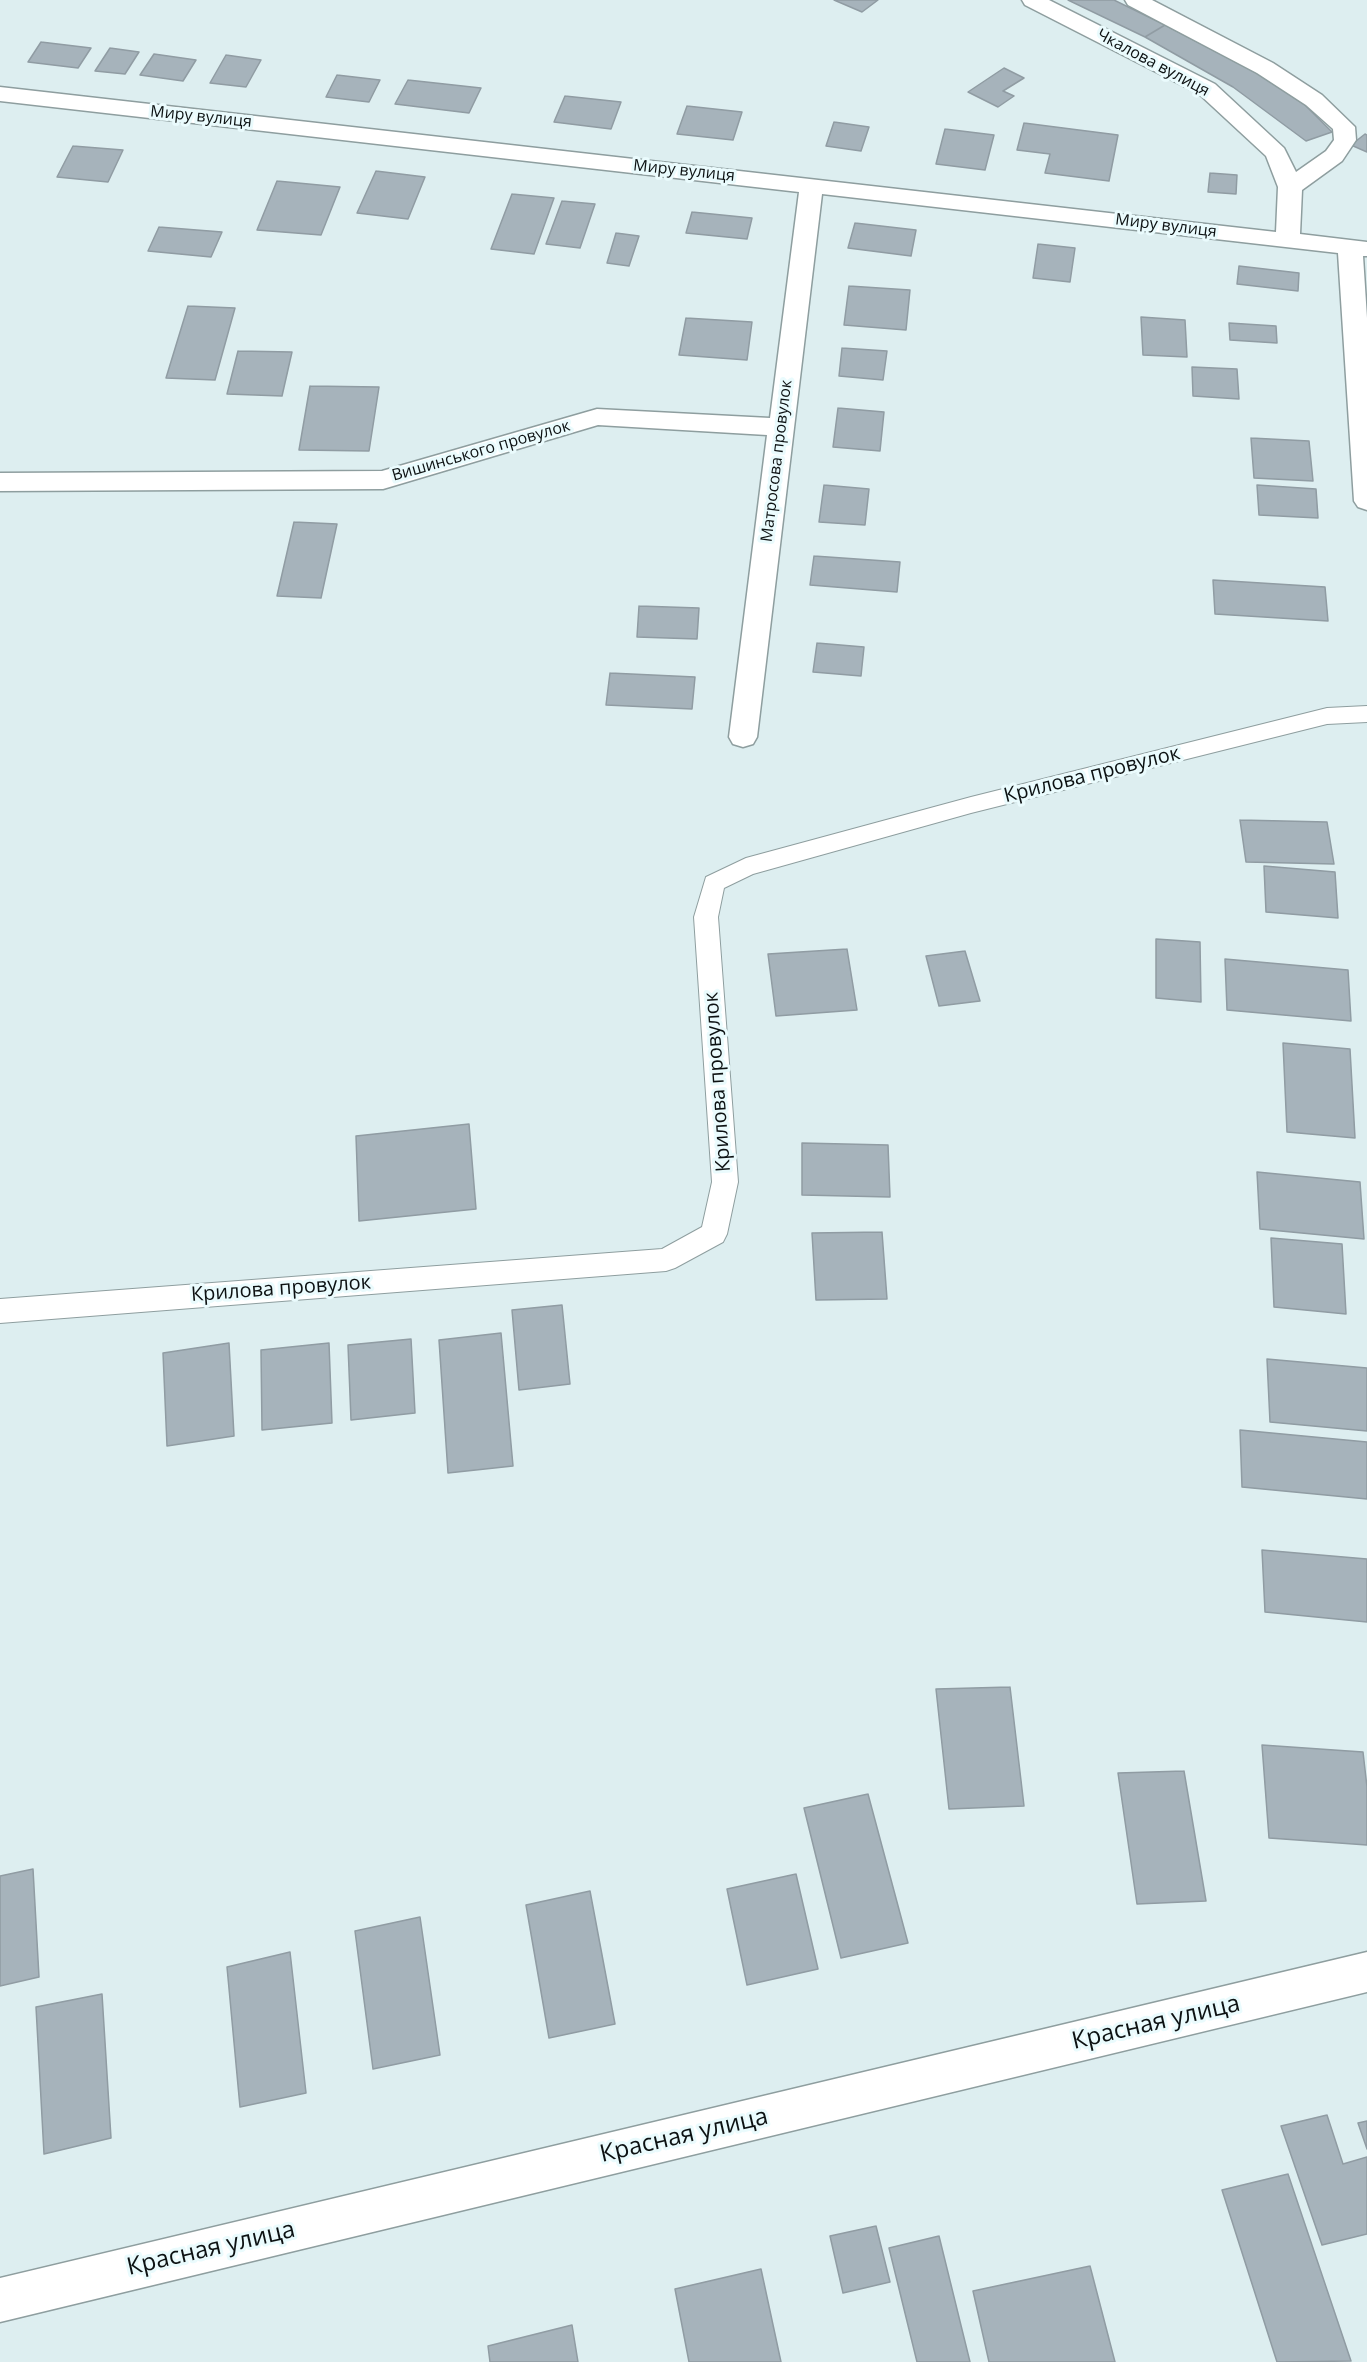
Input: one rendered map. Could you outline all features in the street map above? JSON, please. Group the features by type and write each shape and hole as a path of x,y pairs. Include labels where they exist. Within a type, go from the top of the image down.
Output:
{"street":[{"name":"Чкалова вулиця","path":"1033,0 1207,89 1276,153 1290,187 1288,240"},
{"path":"1136,0 1265,68 1314,100 1344,127 1345,140 1334,156 1290,187"},
{"name":"Миру вулиця","path":"0,94 1358,248"},
{"name":"Матросова провулок","path":"743,737 811,185"},
{"path":"1358,248 1367,501"},
{"name":"Вишинського провулок","path":"0,482 383,480 597,417 782,427"},
{"name":"Красная улица","path":"0,2300 1367,1972"}],"lane":[{"name":"Крилова провулок","path":"0,1311 666,1260 714,1234 725,1182 706,917 714,883 746,867 972,805 1327,716 1367,714"}],"building":[{"path":"834,0 878,0 862,12"},
{"path":"1068,0 1114,0 1165,25 1145,37"},
{"path":"1165,25 1257,73 1304,104 1332,132 1306,141 1233,87 1145,37"},
{"path":"41,42 91,48 78,68 28,62"},
{"path":"110,48 139,52 125,74 95,71"},
{"path":"154,54 196,60 183,81 140,75"},
{"path":"226,55 261,60 246,87 210,83"},
{"path":"1004,68 1024,78 1003,91 1014,96 998,107 968,92"},
{"path":"337,75 380,80 369,102 326,97"},
{"path":"408,80 481,88 469,113 395,104"},
{"path":"565,96 621,102 611,129 554,122"},
{"path":"687,106 742,112 733,140 677,134"},
{"path":"834,122 869,127 861,151 826,146"},
{"path":"1024,123 1118,135 1109,181 1045,173 1050,154 1017,150"},
{"path":"945,129 994,135 985,170 936,164"},
{"path":"1365,134 1367,135 1367,152 1351,145"},
{"path":"73,146 123,150 108,182 57,177"},
{"path":"376,171 425,177 408,219 357,213"},
{"path":"1210,173 1237,175 1236,194 1208,192"},
{"path":"277,181 340,187 321,235 257,230"},
{"path":"512,194 554,198 534,254 491,249"},
{"path":"562,201 595,204 580,248 546,244"},
{"path":"692,212 752,218 747,239 686,233"},
{"path":"855,223 916,230 911,256 848,248"},
{"path":"159,227 222,232 211,257 148,251"},
{"path":"616,233 639,236 629,266 607,263"},
{"path":"1038,244 1075,248 1070,282 1033,278"},
{"path":"1239,266 1299,273 1298,291 1237,284"},
{"path":"849,286 910,290 906,330 844,325"},
{"path":"188,306 235,308 215,380 166,378"},
{"path":"1141,317 1185,320 1187,357 1143,355"},
{"path":"686,318 752,322 747,360 679,355"},
{"path":"1229,323 1276,326 1277,343 1230,340"},
{"path":"842,348 887,351 883,380 839,376"},
{"path":"238,351 292,352 282,396 227,394"},
{"path":"1192,367 1237,369 1239,399 1193,396"},
{"path":"310,386 379,387 369,451 299,450"},
{"path":"838,408 884,412 880,451 833,447"},
{"path":"1251,438 1309,441 1313,481 1254,478"},
{"path":"824,485 869,489 865,525 819,522"},
{"path":"1257,485 1316,489 1318,518 1259,515"},
{"path":"294,522 337,524 321,598 277,596"},
{"path":"814,556 900,562 897,592 810,585"},
{"path":"1213,580 1325,587 1328,621 1215,614"},
{"path":"639,606 699,608 697,639 637,637"},
{"path":"817,643 864,647 861,676 813,672"},
{"path":"610,673 695,677 692,709 606,705"},
{"path":"1240,820 1327,822 1334,864 1246,862"},
{"path":"1264,866 1335,872 1338,918 1266,912"},
{"path":"1156,939 1200,942 1201,1002 1156,998"},
{"path":"847,949 857,1010 776,1016 768,954"},
{"path":"965,951 980,1001 939,1006 926,956"},
{"path":"1225,959 1348,970 1351,1021 1227,1010"},
{"path":"1283,1043 1350,1049 1355,1138 1287,1132"},
{"path":"469,1124 476,1209 359,1221 356,1136"},
{"path":"802,1143 888,1145 890,1197 802,1195"},
{"path":"1257,1172 1360,1182 1364,1239 1260,1229"},
{"path":"882,1232 887,1299 816,1300 812,1233"},
{"path":"1271,1238 1342,1244 1346,1314 1274,1307"},
{"path":"562,1305 570,1384 519,1390 512,1310"},
{"path":"501,1333 513,1466 448,1473 439,1340"},
{"path":"411,1339 415,1413 351,1420 348,1345"},
{"path":"229,1343 234,1436 167,1446 163,1353"},
{"path":"329,1343 332,1423 262,1430 261,1350"},
{"path":"1267,1359 1367,1368 1367,1431 1270,1422"},
{"path":"1240,1430 1367,1442 1367,1499 1242,1487"},
{"path":"1262,1550 1367,1559 1367,1622 1265,1612"},
{"path":"1010,1687 1024,1806 949,1809 936,1689"},
{"path":"1262,1745 1363,1752 1367,1787 1367,1845 1269,1838"},
{"path":"1184,1771 1206,1901 1137,1904 1118,1773"},
{"path":"868,1794 908,1943 841,1958 804,1808"},
{"path":"33,1869 39,1977 0,1986 0,1876"},
{"path":"796,1874 818,1969 747,1985 727,1889"},
{"path":"590,1891 615,2024 549,2038 526,1905"},
{"path":"420,1917 440,2055 373,2069 355,1931"},
{"path":"290,1952 306,2093 240,2107 227,1967"},
{"path":"102,1994 111,2138 44,2154 36,2007"},
{"path":"1327,2115 1343,2164 1367,2157 1367,2234 1322,2245 1281,2126"},
{"path":"1367,2121 1367,2149 1358,2123"},
{"path":"1288,2174 1351,2361 1277,2362 1222,2190"},
{"path":"876,2226 890,2282 843,2293 830,2236"},
{"path":"939,2236 970,2362 917,2362 889,2248"},
{"path":"1090,2266 1115,2362 989,2362 973,2291"},
{"path":"761,2269 781,2362 689,2362 675,2289"},
{"path":"572,2325 578,2362 490,2362 488,2346"}]}
